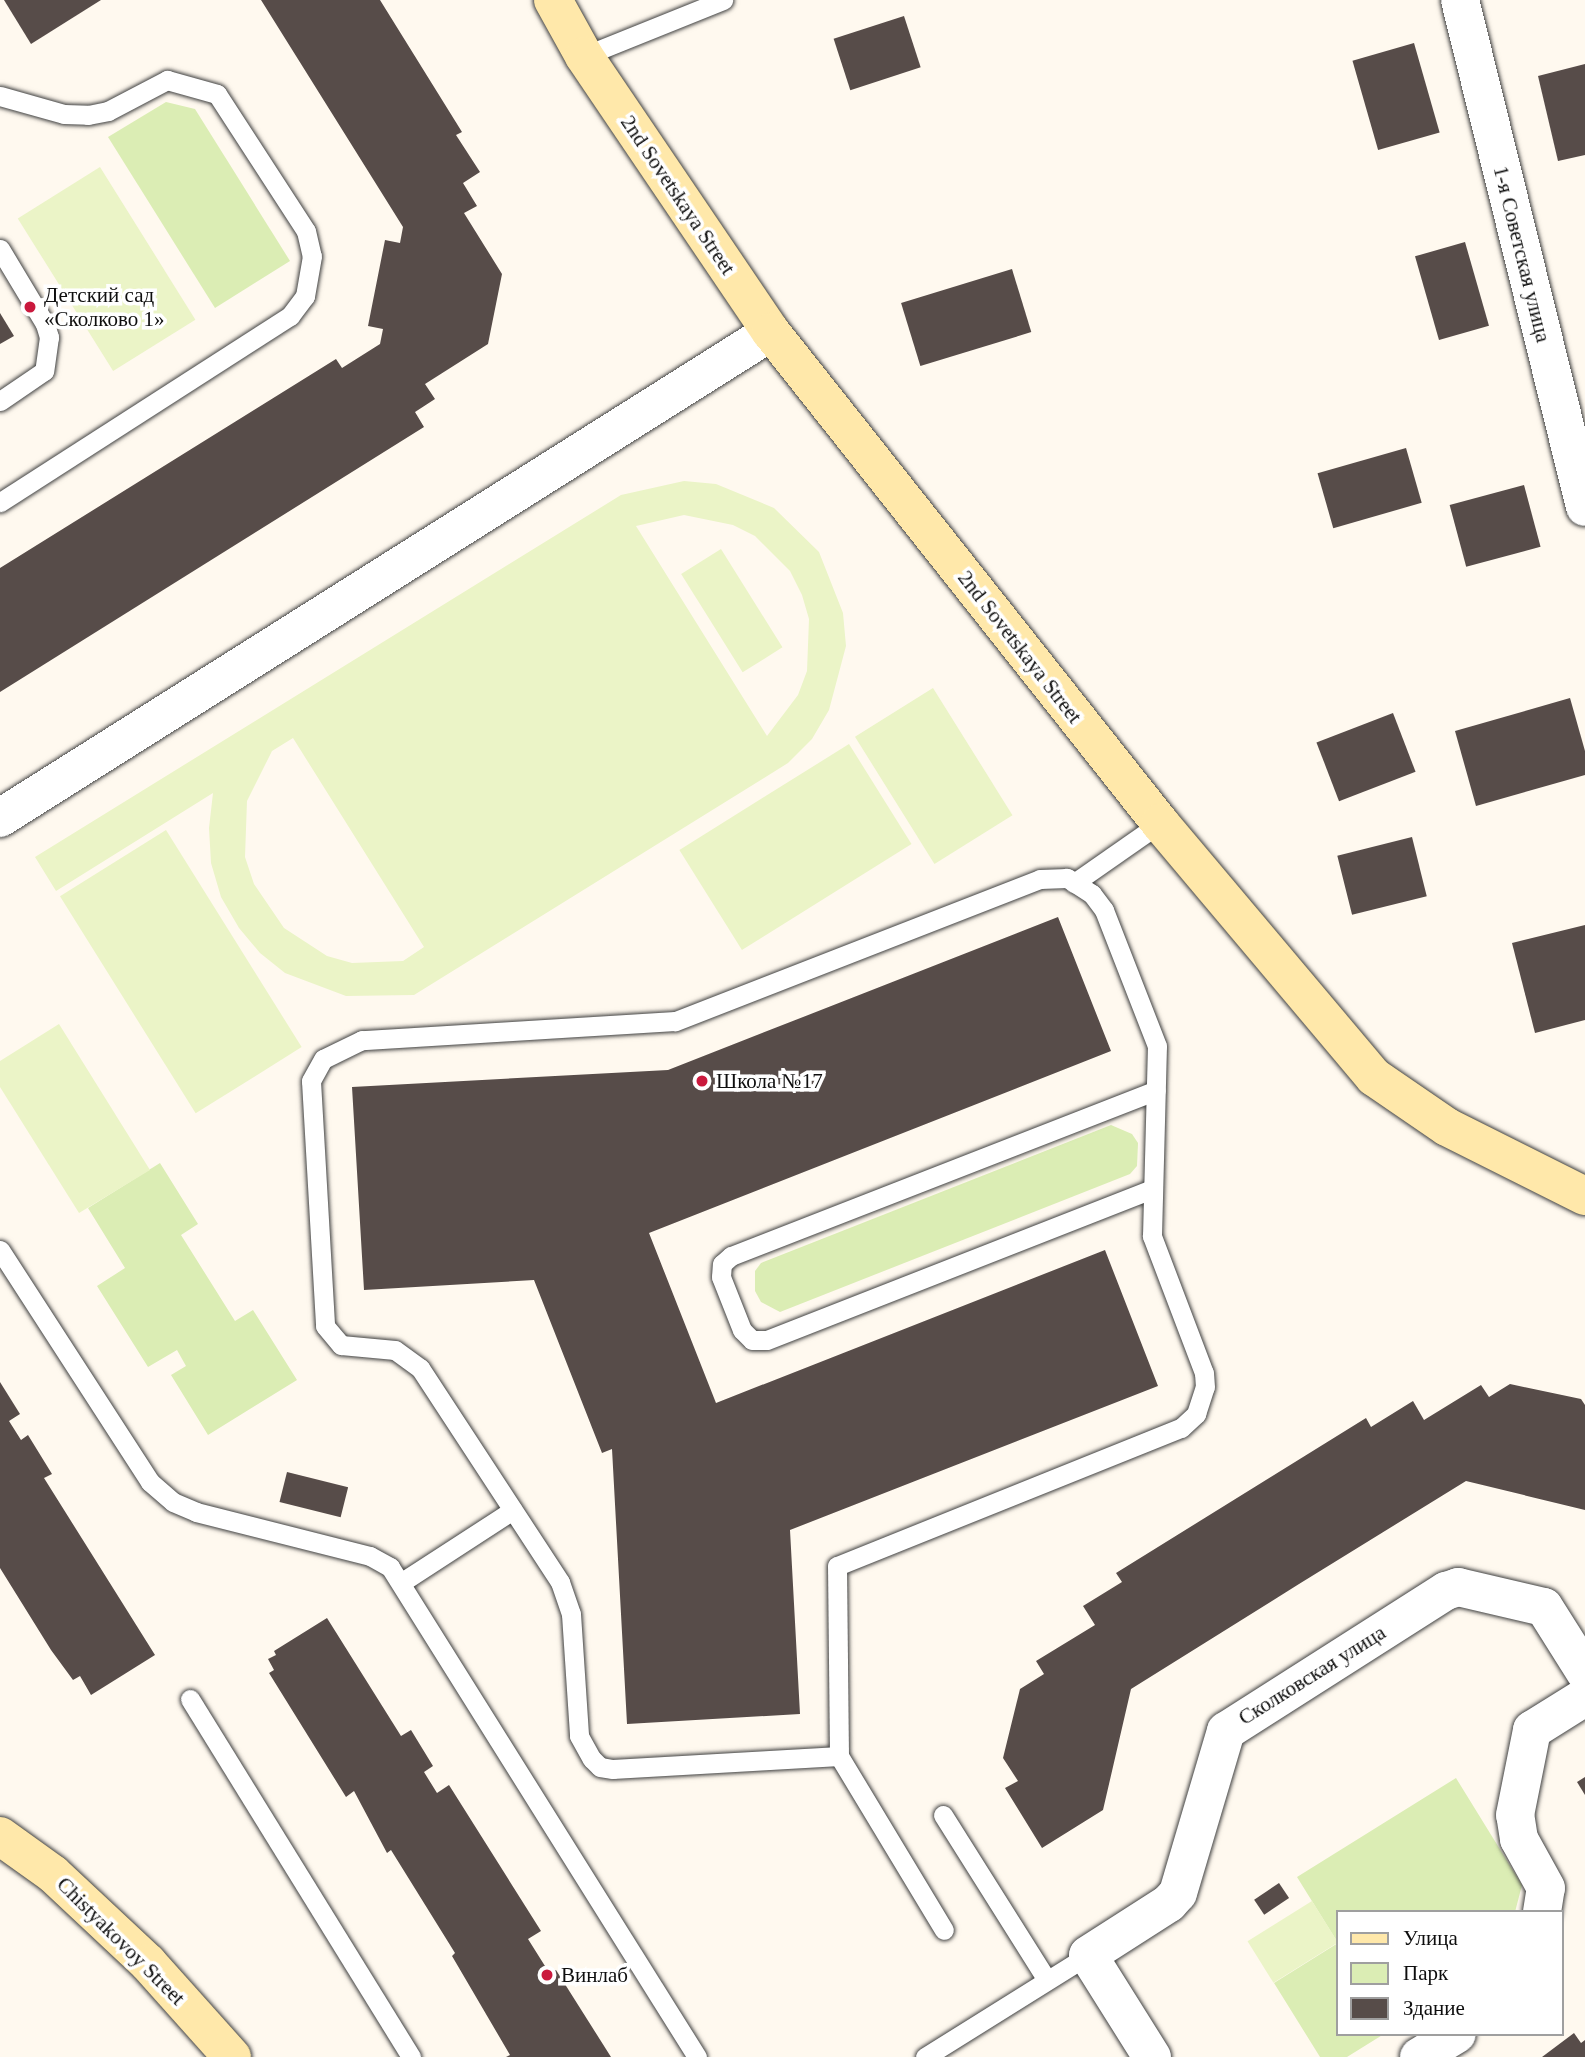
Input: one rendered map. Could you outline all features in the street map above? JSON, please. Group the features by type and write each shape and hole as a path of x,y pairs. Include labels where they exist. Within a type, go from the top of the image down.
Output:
{"street":[{"name":"2nd Sovetskaya Street","path":"553,0 584,56 771,332 1160,823 1374,1077 1447,1127 1585,1196"},
{"name":"1-я Советская улица","path":"1460,0 1585,507"},
{"path":"0,818 771,332"},
{"name":"Сколковская улица","path":"1088,1955 1169,1903 1178,1893 1226,1731 1446,1591 1468,1587 1544,1607 1585,1672"},
{"path":"1543,1910 1546,1898 1542,1876 1515,1828 1532,1730 1585,1697"},
{"name":"Chistyakovoy Street","path":"0,1836 53,1874 148,1963 232,2057"},
{"path":"1088,1955 1152,2057"},
{"path":"1419,2057 1454,2036"}],"lane":[{"path":"584,56 723,0"},
{"path":"0,96 64,114 88,115 107,110 167,80 217,94 306,231 312,256 306,296 290,316 0,502"},
{"path":"0,249 46,324 49,337 44,371 0,401"},
{"path":"1074,883 1160,823"},
{"path":"839,1756 600,1768 579,1737 567,1598 513,1510 420,1368 395,1350 341,1345 325,1326 311,1081 323,1059 362,1041 675,1021 1040,878 1074,883 1092,894 1104,910 1157,1046 1152,1189 1155,1247 1204,1373 1196,1414 1181,1428 836,1566 839,1756 944,1930"},
{"path":"1152,1189 766,1340 752,1340 742,1331 720,1277 722,1265 731,1256 1156,1090"},
{"path":"0,1250 150,1482 173,1502 196,1512 370,1556 390,1567 402,1582 697,2057"},
{"path":"402,1582 513,1510"},
{"path":"190,1699 411,2057"},
{"path":"943,1815 1047,1980"},
{"path":"925,2057 1088,1955"}],"green space":[{"path":"166,102 195,109 290,261 215,308 108,137"},
{"path":"100,167 195,320 113,371 18,218"},
{"path":"684,481 716,484 774,508 819,552 843,613 846,646 829,710 812,739 788,763 414,995 346,996 285,973 260,953 239,928 221,897 211,863 209,828 213,793 56,891 35,857 621,495","holes":["684,515 733,525 755,536 790,571 802,595 809,619 807,671 798,695 767,736 636,526","293,738 424,947 403,961 352,963 327,956 284,928 254,884 245,857 247,801 272,751"]},
{"path":"721,549 782,647 743,672 681,574"},
{"path":"933,688 1012,815 934,864 855,737"},
{"path":"849,744 912,844 742,950 679,850"},
{"path":"166,830 302,1047 196,1113 60,896"},
{"path":"59,1024 150,1170 79,1213 0,1087 0,1061"},
{"path":"1111,1125 1132,1134 1138,1143 1137,1166 1130,1174 780,1312 761,1302 755,1291 755,1271 761,1263"},
{"path":"160,1163 198,1224 181,1235 235,1321 253,1310 297,1380 208,1435 171,1375 186,1366 177,1350 148,1367 97,1286 125,1268 88,1208"},
{"path":"1456,1778 1522,1885 1516,1910 1336,1910 1336,1940 1297,1877"},
{"path":"1312,1901 1336,1939 1336,1944 1274,1983 1248,1941"},
{"path":"1336,1944 1336,2036 1381,2036 1347,2057 1320,2057 1274,1983"}],"building":[{"path":"4,0 101,0 31,44"},
{"path":"261,0 380,0 462,132 456,135 480,172 463,183 477,206 464,213 502,274 488,344 425,384 435,399 415,412 424,427 0,692 0,568 336,359 342,368 380,344 383,329 368,326 385,240 400,243 403,227"},
{"path":"904,16 921,67 850,90 834,39"},
{"path":"1414,43 1440,132 1378,150 1352,61"},
{"path":"1585,64 1585,155 1558,161 1538,76"},
{"path":"1465,242 1489,326 1439,340 1415,256"},
{"path":"1012,269 1031,332 920,366 901,303"},
{"path":"0,313 14,336 0,344"},
{"path":"1406,448 1422,503 1333,528 1318,473"},
{"path":"1524,485 1541,547 1466,567 1450,505"},
{"path":"1570,698 1585,751 1585,775 1476,806 1455,731"},
{"path":"1393,713 1416,772 1339,801 1316,742"},
{"path":"1412,837 1427,896 1352,915 1337,856"},
{"path":"1058,917 1111,1051 649,1233 716,1403 1105,1250 1158,1386 790,1530 800,1714 627,1724 612,1449 602,1453 534,1280 364,1290 352,1087 668,1070"},
{"path":"1585,925 1585,1020 1535,1033 1512,943"},
{"path":"0,1382 20,1414 9,1421 21,1440 28,1435 52,1474 44,1478 155,1655 91,1695 80,1676 73,1680 51,1650 0,1568"},
{"path":"1510,1384 1581,1399 1585,1405 1585,1510 1466,1481 1299,1584 1131,1689 1103,1810 1042,1848 1005,1788 1018,1781 1003,1758 1020,1689 1044,1674 1036,1661 1095,1625 1083,1606 1122,1582 1116,1573 1366,1418 1371,1427 1413,1401 1424,1420 1481,1385 1489,1397"},
{"path":"287,1472 348,1487 341,1517 280,1502"},
{"path":"327,1618 401,1736 411,1730 433,1766 424,1772 437,1793 449,1785 541,1931 528,1939 550,1974 556,1970 611,2057 506,2057 510,2055 452,1956 455,1953 391,1850 387,1853 354,1791 346,1797 269,1673 274,1670 268,1659 276,1655 274,1651"},
{"path":"1585,1777 1585,1795 1577,1782"},
{"path":"1279,1883 1289,1898 1264,1915 1254,1900"},
{"path":"1574,2033 1581,2043 1585,2040 1585,2057 1542,2057"}],"place":[{"name":"Детский сад «Сколково 1»","path":"30,307"},
{"name":"Школа №17","path":"702,1081"},
{"name":"Винлаб","path":"547,1975"}]}
